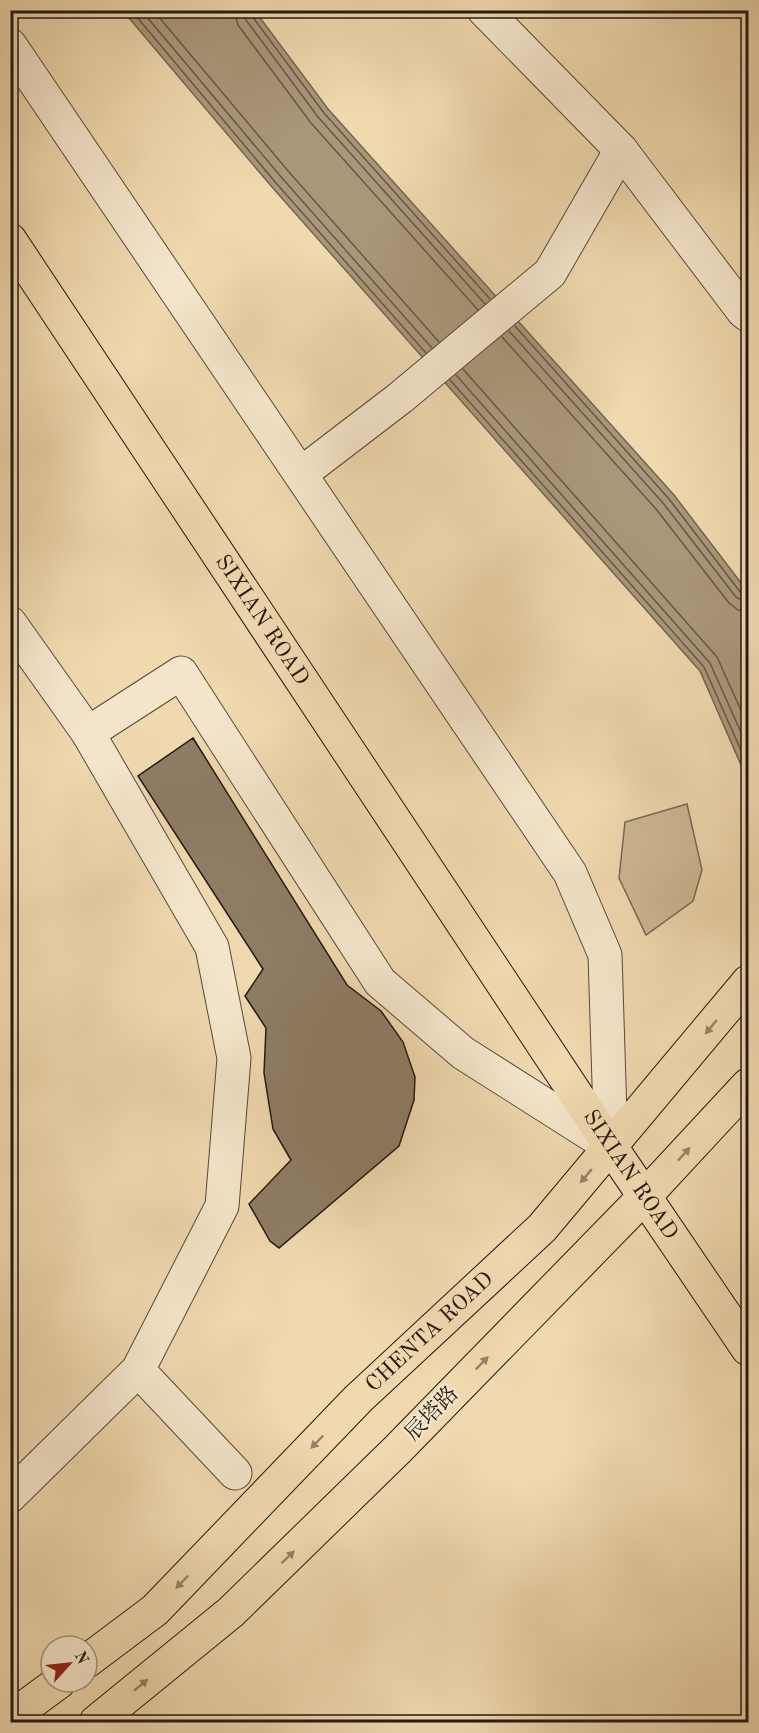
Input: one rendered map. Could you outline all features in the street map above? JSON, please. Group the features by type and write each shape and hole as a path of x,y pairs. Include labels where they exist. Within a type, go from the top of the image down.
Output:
{"main road":[{"name":"SIXIAN ROAD","path":"10,240 514,998 610,1147 748,1349"},
{"name":"CHENTA ROAD","path":"99,1652 155,1610 358,1400 542,1228 748,982"},
{"name":"辰塔路","path":"96,1722 231,1612 397,1450 645,1197 748,1084"},
{"path":"10,1718 43,1694"}],"lane":[{"path":"484,10 621,150 748,315"},
{"path":"10,45 302,472 570,873 605,955 610,1147"},
{"path":"302,472 422,380 550,273 621,150"},
{"path":"10,623 88,733 212,947 234,1058 222,1206 138,1370 10,1496"},
{"path":"88,733 181,673 380,982 463,1053 610,1147"},
{"path":"138,1370 236,1473"}],"shaded area":[{"path":"687,804 702,870 693,901 646,935 619,878 625,822"}],"water":[{"path":"123,11 255,11 328,109 674,495 748,592 748,781 700,671 272,187"}],"building":[{"path":"193,738 347,985 381,1011 403,1042 415,1077 414,1100 399,1146 279,1248 270,1241 249,1204 291,1160 273,1129 264,1073 266,1028 245,996 263,969 138,776"}]}
